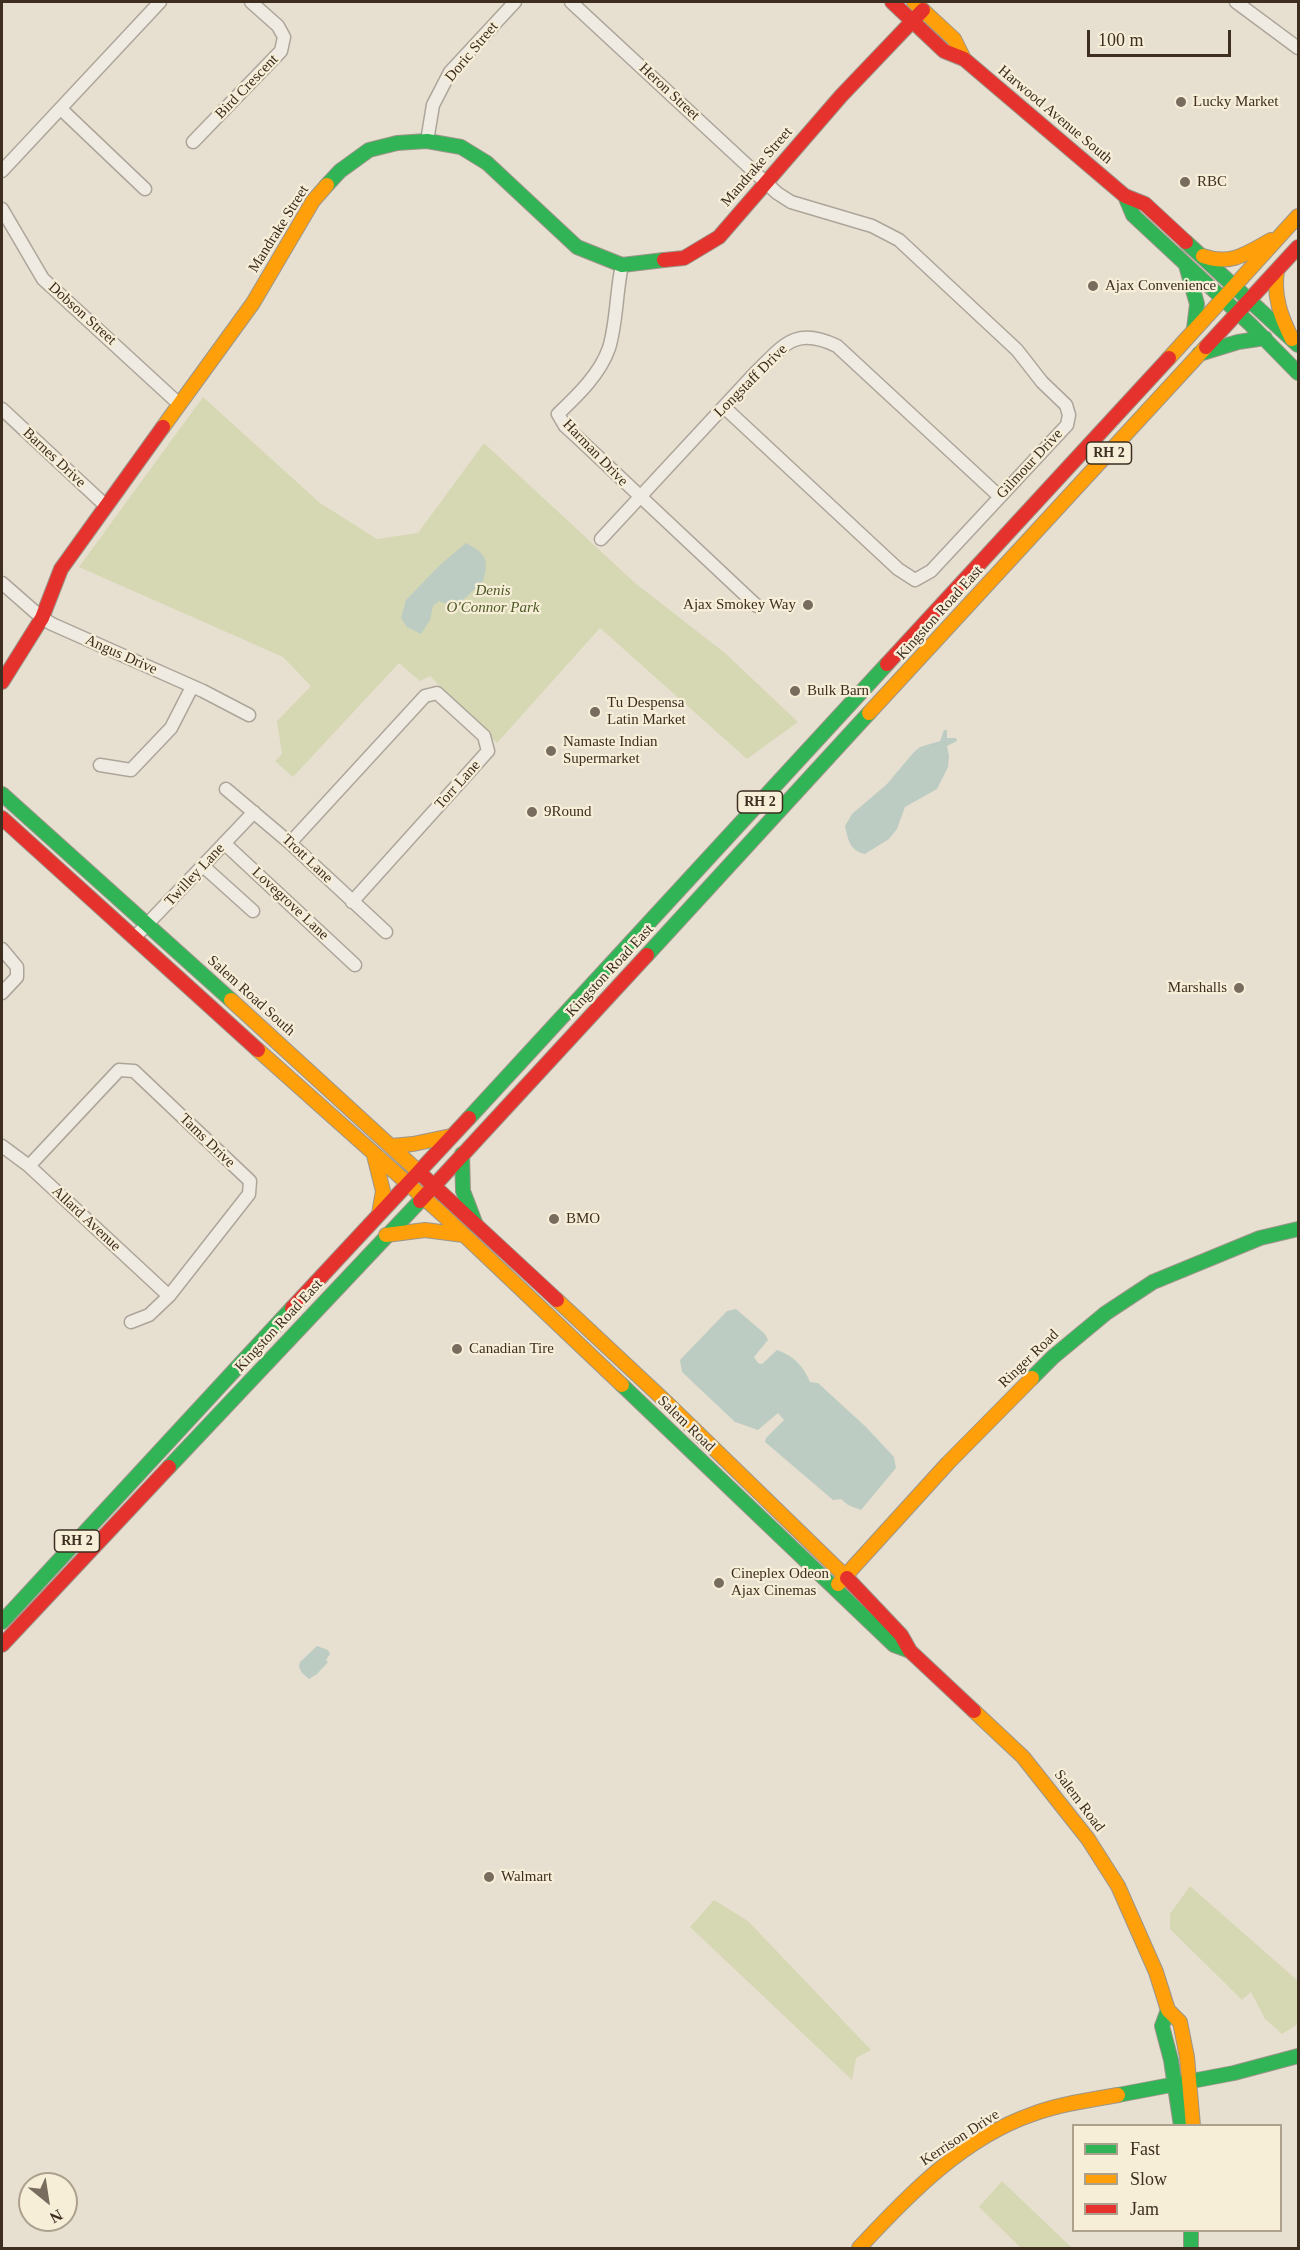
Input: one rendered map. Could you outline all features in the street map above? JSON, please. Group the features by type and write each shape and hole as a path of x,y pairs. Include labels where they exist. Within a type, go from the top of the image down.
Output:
{"main road":[{"name":"Harwood Avenue South","path":"892,2 944,51 964,59 1125,196 1145,204 1295,342"},
{"name":"Mandrake Street","path":"2,682 42,618 61,569 253,303 313,201 340,171 369,150 397,142 427,141 461,147 487,163 577,247 622,266 684,258 719,237 842,96 912,21 923,4"},
{"name":"Harwood Avenue South","path":"923,4 954,39 964,59"},
{"name":"Harwood Avenue South","path":"1125,196 1133,215 1299,372"},
{"name":"RH 2","path":"1222,299 1299,216"},
{"path":"1203,256 1214,261 1233,260 1281,235"},
{"name":"RH 2","path":"1237,313 1299,247"},
{"path":"1186,265 1198,297 1198,316 1194,331"},
{"path":"1276,271 1275,293 1281,318 1295,342"},
{"name":"Kingston Road East","path":"2,1622 267,1338 860,692 932,617 1222,299"},
{"name":"Kingston Road East","path":"2,1646 423,1198 1237,313"},
{"path":"1199,354 1238,342 1265,338"},
{"name":"Salem Road South","path":"2,794 148,924 476,1225"},
{"path":"2,818 423,1198"},
{"path":"391,1146 451,1136"},
{"path":"462,1154 460,1177 464,1202 476,1225"},
{"path":"374,1155 383,1183 384,1199 379,1215"},
{"name":"Salem Road","path":"423,1198 894,1645 910,1651"},
{"name":"Salem Road","path":"476,1225 665,1401 846,1577 901,1635 910,1651 1023,1757 1088,1839 1118,1887 1135,1923 1156,1972 1168,2010 1162,2026 1171,2060 1182,2084 1192,2124"},
{"path":"386,1235 419,1228 440,1229 464,1235"},
{"name":"Ringer Road","path":"834,1588 948,1463 1053,1357 1106,1313 1153,1282 1194,1264 1260,1238 1299,1229"},
{"name":"Kerrison Drive","path":"859,2248 896,2207 936,2170 1006,2125 1080,2102 1182,2084 1270,2065 1299,2056"},
{"name":"Salem Road","path":"1181,2124 1182,2084"},
{"path":"1191,2232 1191,2248"}],"street":[{"path":"2,171 160,2"},
{"name":"Bird Crescent","path":"193,142 281,51 284,37 278,26 251,2"},
{"name":"Heron Street","path":"572,2 766,182"},
{"path":"1236,2 1299,48"},
{"name":"Doric Street","path":"427,141 433,105 450,72 507,4"},
{"path":"61,109 145,189"},
{"name":"Gilmour Drive","path":"725,408 898,569 915,580 931,572 1067,424 1069,414 1066,405 1042,382 1017,350 899,240 872,226 791,202 766,182"},
{"name":"Dobson Street","path":"2,209 43,279 179,404"},
{"name":"Harman Drive","path":"622,266 609,347 600,368 576,397 558,414 565,426 639,498 757,606"},
{"name":"Longstaff Drive","path":"601,540 755,373 797,337 820,338 837,346 999,496"},
{"name":"Barnes Drive","path":"2,409 106,506"},
{"name":"Angus Drive","path":"2,583 42,618 249,715"},
{"path":"100,765 131,770 171,728 192,687"},
{"name":"Torr Lane","path":"290,843 424,696 437,693 484,736 488,751 352,902"},
{"name":"Trott Lane","path":"226,789 290,843 386,932"},
{"name":"Twilley Lane","path":"135,937 254,812"},
{"name":"Lovegrove Lane","path":"224,843 355,965"},
{"path":"203,867 253,911"},
{"path":"2,949 17,967 17,977 2,993"},
{"name":"Tams Drive","path":"29,1166 119,1070 134,1071 250,1181 249,1194 169,1296 149,1315 131,1322"},
{"name":"Allard Avenue","path":"2,1146 29,1166 169,1296"}],"green space":[{"name":"Denis O'Connor Park","path":"203,397 320,503 377,539 418,533 484,443 635,583 725,653 798,722 747,759 600,628 497,743 430,676 420,681 399,663 293,777 275,761 282,754 277,721 311,686 283,657 79,567"},
{"path":"1190,1886 1298,1981 1298,2024 1282,2034 1265,2019 1251,1992 1242,2000 1170,1929 1170,1914"},
{"path":"714,1900 748,1921 871,2050 856,2058 852,2080 690,1927"},
{"path":"1002,2181 1072,2248 1021,2248 979,2207"}],"shaded area":[{"path":"466,543 478,550 486,562 483,581 463,600 452,604 439,601 433,606 430,620 421,634 407,627 401,618 406,600 441,564"},
{"path":"944,730 947,730 947,738 956,738 957,741 947,746 948,767 937,789 905,807 897,829 889,839 865,854 853,848 845,826 852,814 887,784 920,747 940,741"},
{"path":"736,1309 765,1334 768,1340 754,1357 758,1363 762,1364 777,1350 793,1358 805,1371 810,1382 818,1383 866,1427 894,1457 896,1468 861,1510 848,1505 841,1499 833,1500 765,1442 766,1438 784,1420 778,1413 758,1430 735,1422 682,1372 680,1360 727,1311"},
{"path":"317,1646 328,1650 330,1654 326,1660 328,1662 309,1679 302,1673 299,1667 300,1662"}],"traffic: fast":[{"path":"327,185 340,171 369,150 397,143 427,141 461,147 487,163 577,247 622,265 664,260"},
{"path":"1125,196 1133,215 1251,325 1298,373"},
{"path":"1186,242 1298,345"},
{"path":"1186,265 1197,304 1194,329"},
{"path":"1199,354 1238,342 1265,338"},
{"path":"469,1118 887,664"},
{"path":"647,955 869,713"},
{"path":"2,794 231,1000"},
{"path":"462,1154 463,1191 476,1225"},
{"path":"169,1467 420,1201"},
{"path":"1032,1378 1053,1357 1106,1313 1153,1282 1260,1238 1298,1229"},
{"path":"2,1622 292,1308"},
{"path":"622,1385 894,1645 910,1651"},
{"path":"1168,2010 1162,2026 1171,2060 1181,2124"},
{"path":"1118,2095 1234,2073 1298,2056"},
{"path":"1191,2232 1191,2248"}],"traffic: slow":[{"path":"914,2 954,39 964,59"},
{"path":"163,427 253,303 313,201 327,185"},
{"path":"1169,358 1298,216"},
{"path":"1203,256 1213,259 1230,259 1271,240"},
{"path":"1277,271 1276,289 1279,306 1292,339"},
{"path":"869,713 1206,347"},
{"path":"231,1000 421,1174"},
{"path":"258,1050 443,1215 622,1385"},
{"path":"391,1146 451,1136"},
{"path":"374,1155 383,1191 379,1214"},
{"path":"386,1235 425,1230 464,1235"},
{"path":"557,1300 665,1401 847,1578"},
{"path":"838,1584 948,1463 1032,1378"},
{"path":"974,1711 1023,1757 1088,1839 1118,1886 1156,1972 1168,2010 1180,2022 1187,2057 1193,2124"},
{"path":"859,2248 938,2170 983,2138 1007,2124 1033,2114 1118,2095"}],"traffic: jam":[{"path":"892,2 944,51 964,59 1125,196 1145,204 1186,242"},
{"path":"664,260 684,258 719,237 841,96 923,10"},
{"path":"1206,347 1298,247"},
{"path":"887,664 1169,358"},
{"path":"2,682 42,618 61,569 163,427"},
{"path":"2,818 258,1050"},
{"path":"420,1201 647,955"},
{"path":"292,1308 469,1118"},
{"path":"421,1174 557,1300"},
{"path":"2,1645 169,1467"},
{"path":"847,1578 901,1635 910,1651 974,1711"}],"place":[{"name":"Lucky Market","path":"1181,102"},
{"name":"RBC","path":"1185,182"},
{"name":"Ajax Convenience","path":"1093,286"},
{"name":"Ajax Smokey Way","path":"808,605"},
{"name":"Bulk Barn","path":"795,691"},
{"name":"Tu Despensa Latin Market","path":"595,712"},
{"name":"Namaste Indian Supermarket","path":"551,751"},
{"name":"9Round","path":"532,812"},
{"name":"Marshalls","path":"1239,988"},
{"name":"BMO","path":"554,1219"},
{"name":"Canadian Tire","path":"457,1349"},
{"name":"Cineplex Odeon Ajax Cinemas","path":"719,1583"},
{"name":"Walmart","path":"489,1877"}]}
